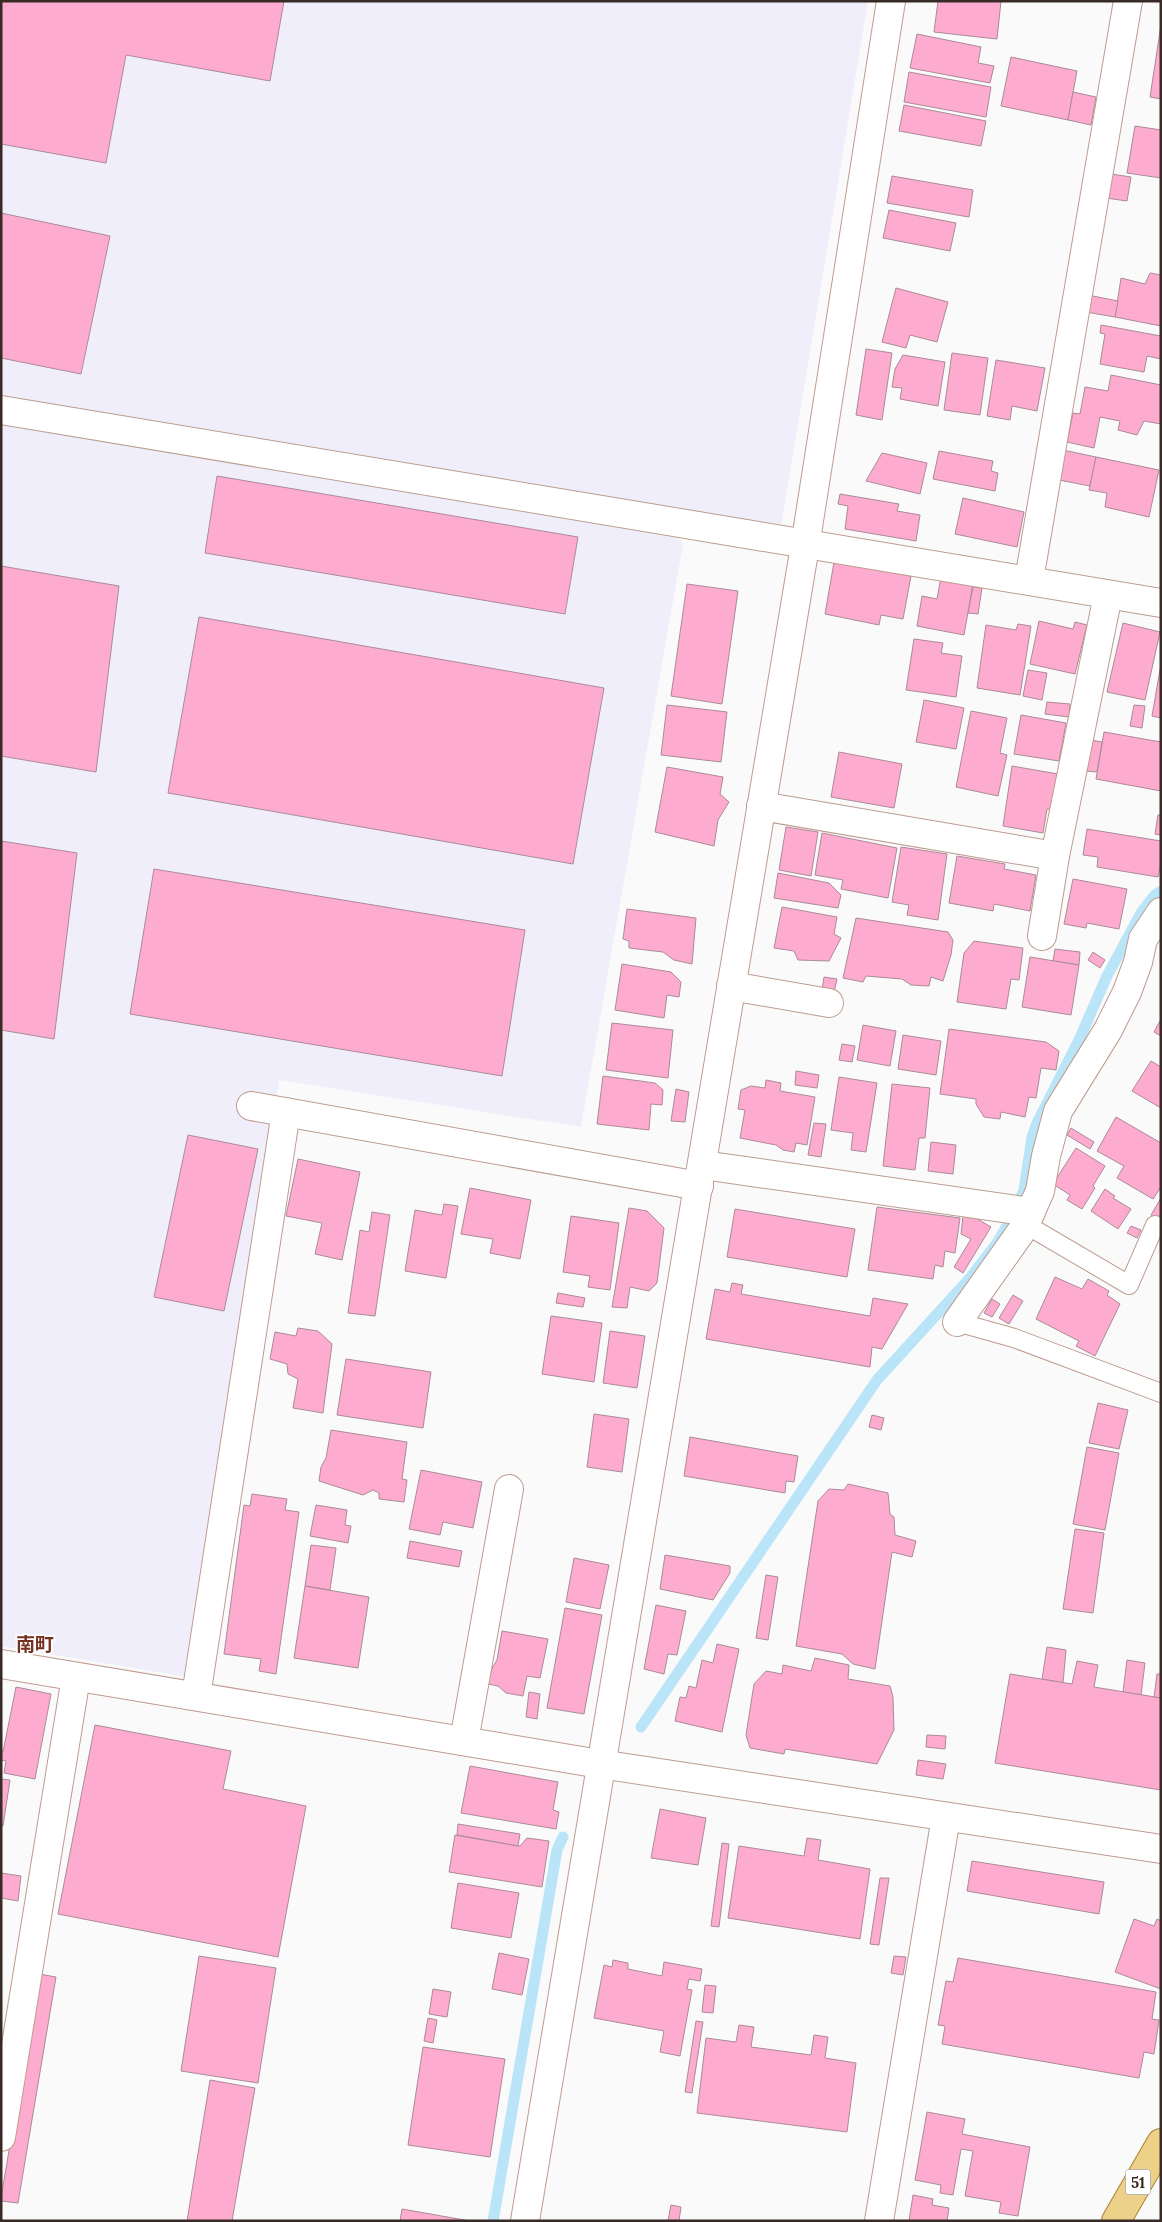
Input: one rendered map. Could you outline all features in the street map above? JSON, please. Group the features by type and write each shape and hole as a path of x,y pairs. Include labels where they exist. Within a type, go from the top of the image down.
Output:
{"main road":[{"name":"51","path":"1116,2221 1161,2143"}],"street":[{"path":"525,2221 600,1764 701,1176 805,546 892,1"},
{"path":"1028,580 1128,1"},
{"path":"1,410 805,546 1028,580 1161,603"},
{"path":"1042,936 1055,856 1108,595"},
{"path":"761,806 1055,856"},
{"path":"958,1322 1006,1255 1028,1218 1040,1191 1046,1156 1058,1111 1108,1030 1127,992 1138,962 1142,938 1161,912"},
{"path":"731,986 829,1003"},
{"path":"251,1106 701,1176 1028,1218"},
{"path":"196,1696 286,1112"},
{"path":"464,1741 509,1489"},
{"path":"1,1664 600,1764 946,1818 1161,1849"},
{"path":"1,2137 76,1676"},
{"path":"879,2221 946,1818"}],"lane":[{"path":"1028,1218 1129,1285 1155,1225"},
{"path":"958,1322 1014,1338 1161,1393"}],"shaded area":[{"path":"1,1 868,1 781,527 1,401"},
{"path":"1,423 677,538 683,544 581,1127 279,1080 187,1677 1,1646"}],"building":[{"path":"1,1 284,1 270,81 126,55 106,163 1,144"},
{"path":"938,1 1001,1 997,39 934,32"},
{"path":"1161,25 1161,99 1150,97"},
{"path":"917,34 981,47 978,63 994,66 990,83 910,68"},
{"path":"1011,57 1077,71 1068,120 1001,106"},
{"path":"909,72 991,87 986,117 904,102"},
{"path":"1073,92 1096,97 1091,125 1068,120"},
{"path":"904,105 986,121 981,146 899,131"},
{"path":"1135,126 1161,130 1161,178 1127,173"},
{"path":"1111,174 1131,177 1127,201 1106,198"},
{"path":"892,176 973,190 969,217 887,203"},
{"path":"889,210 956,223 950,251 883,238"},
{"path":"1,213 110,236 81,374 1,358"},
{"path":"1150,273 1161,275 1161,326 1115,317 1121,278 1145,284"},
{"path":"896,288 948,302 937,342 910,335 906,348 882,342"},
{"path":"1088,295 1118,301 1115,317 1086,312"},
{"path":"1101,325 1161,336 1161,359 1147,356 1144,372 1100,364 1105,334 1100,333"},
{"path":"866,349 892,353 882,420 856,415"},
{"path":"952,353 988,358 980,415 944,410"},
{"path":"903,355 945,362 938,406 900,399 902,388 892,387 895,369"},
{"path":"996,360 1045,368 1037,411 1012,406 1010,420 987,416"},
{"path":"1111,375 1161,385 1161,424 1144,421 1137,435 1118,430 1120,421 1100,417 1094,448 1067,442 1073,413 1080,414 1085,387 1108,391"},
{"path":"1063,450 1096,457 1090,486 1059,480"},
{"path":"939,451 993,461 991,471 998,473 995,491 933,479"},
{"path":"882,453 927,463 920,494 866,481"},
{"path":"1096,457 1159,470 1149,517 1105,507 1107,493 1089,490"},
{"path":"217,476 578,537 565,614 205,553"},
{"path":"840,494 899,504 897,511 920,515 916,541 845,529 848,506 838,504"},
{"path":"963,498 1024,512 1017,547 955,534"},
{"path":"834,562 911,576 903,619 881,615 879,625 825,614"},
{"path":"1,566 119,586 96,772 1,756"},
{"path":"941,577 973,584 964,635 917,626 922,596 937,599"},
{"path":"687,584 738,591 722,704 671,696"},
{"path":"973,587 982,588 978,614 968,613"},
{"path":"199,617 604,688 573,864 168,793"},
{"path":"1039,621 1073,629 1075,622 1087,625 1075,674 1030,664"},
{"path":"1123,623 1160,632 1145,700 1107,692"},
{"path":"1018,624 1031,626 1020,695 977,688 986,625 1016,630"},
{"path":"914,639 943,643 941,653 962,656 956,697 906,690"},
{"path":"1161,664 1161,718 1152,716"},
{"path":"1028,670 1047,673 1042,700 1023,696"},
{"path":"924,700 964,708 956,749 916,742"},
{"path":"1047,702 1070,704 1069,717 1045,714"},
{"path":"667,705 727,712 721,762 661,755"},
{"path":"1134,705 1145,706 1142,728 1130,726"},
{"path":"971,711 1007,718 1000,753 1007,755 998,796 956,787"},
{"path":"1021,715 1066,723 1059,761 1014,754"},
{"path":"1104,732 1161,742 1161,791 1096,779"},
{"path":"1091,740 1102,742 1097,772 1086,771"},
{"path":"839,752 902,764 894,808 831,797"},
{"path":"1012,766 1058,774 1052,810 1047,809 1043,833 1003,826"},
{"path":"667,767 723,777 720,794 729,802 718,820 714,846 655,832"},
{"path":"1158,815 1161,815 1161,835 1155,834"},
{"path":"786,827 818,832 811,876 779,870"},
{"path":"1087,829 1161,841 1161,863 1158,877 1097,867 1098,857 1083,855"},
{"path":"822,833 897,848 888,898 841,889 843,880 815,875"},
{"path":"1,841 77,853 54,1039 1,1030"},
{"path":"901,847 947,854 938,920 907,915 909,905 892,902"},
{"path":"957,856 1005,864 1004,869 1036,875 1030,911 994,904 993,911 949,903"},
{"path":"154,869 525,930 502,1076 130,1014"},
{"path":"778,873 829,883 841,895 838,908 774,898"},
{"path":"1073,879 1127,889 1119,929 1087,923 1086,928 1064,924"},
{"path":"782,907 837,917 834,934 841,938 829,961 798,960 794,951 774,948"},
{"path":"627,909 696,918 692,964 674,960 663,952 629,948 629,941 623,939"},
{"path":"856,918 948,932 953,940 951,955 943,981 931,977 929,986 911,985 902,979 866,976 863,982 843,978"},
{"path":"974,941 1023,948 1019,980 1011,979 1006,1009 957,1002 964,953"},
{"path":"1055,949 1080,952 1079,965 1053,961"},
{"path":"1093,952 1105,960 1100,968 1088,960"},
{"path":"1030,957 1079,965 1071,1015 1022,1007"},
{"path":"622,964 671,972 681,982 679,997 667,995 664,1018 615,1010"},
{"path":"824,977 837,979 834,992 822,990"},
{"path":"1161,1019 1161,1036 1154,1032"},
{"path":"612,1023 673,1030 668,1078 606,1070"},
{"path":"863,1025 896,1031 890,1066 857,1060"},
{"path":"949,1029 1046,1042 1059,1051 1056,1070 1041,1068 1036,1098 1029,1097 1025,1117 1001,1112 1000,1119 984,1117 976,1104 976,1099 940,1094"},
{"path":"903,1035 941,1041 936,1075 898,1069"},
{"path":"842,1044 855,1046 852,1062 839,1060"},
{"path":"1151,1061 1161,1067 1161,1108 1132,1091"},
{"path":"796,1071 819,1075 817,1088 795,1085"},
{"path":"603,1076 655,1083 663,1090 662,1105 651,1104 649,1130 597,1124"},
{"path":"839,1077 877,1083 866,1152 851,1150 853,1133 831,1130"},
{"path":"766,1080 781,1083 780,1091 815,1097 807,1145 796,1143 794,1152 783,1150 776,1145 740,1138 745,1110 738,1109 741,1090 751,1086 765,1088"},
{"path":"892,1084 930,1088 925,1138 919,1138 915,1170 883,1166"},
{"path":"676,1089 689,1092 685,1122 671,1121"},
{"path":"1116,1117 1161,1143 1161,1187 1153,1199 1117,1178 1124,1166 1097,1151"},
{"path":"814,1123 826,1124 821,1157 808,1155"},
{"path":"1071,1128 1094,1142 1090,1149 1067,1135"},
{"path":"188,1135 258,1149 224,1311 154,1297"},
{"path":"931,1142 956,1145 953,1174 928,1171"},
{"path":"1076,1148 1105,1166 1093,1186 1095,1188 1082,1209 1067,1200 1070,1195 1053,1184"},
{"path":"298,1159 360,1172 342,1260 315,1254 322,1223 286,1216"},
{"path":"470,1188 531,1200 520,1259 490,1253 493,1239 461,1234"},
{"path":"1105,1189 1115,1196 1113,1198 1131,1209 1118,1229 1091,1211"},
{"path":"1161,1198 1161,1214 1158,1219 1151,1215"},
{"path":"444,1204 458,1206 446,1278 405,1271 415,1210 442,1215"},
{"path":"877,1207 960,1218 955,1253 945,1251 943,1267 935,1265 933,1279 868,1270"},
{"path":"629,1208 647,1211 664,1228 657,1283 649,1291 630,1287 627,1308 612,1307"},
{"path":"735,1209 855,1229 847,1277 727,1257"},
{"path":"372,1212 390,1215 375,1316 348,1313 360,1230 369,1232"},
{"path":"571,1216 619,1223 610,1290 588,1287 590,1276 563,1272"},
{"path":"963,1216 974,1217 991,1227 963,1273 954,1267 971,1239 961,1234"},
{"path":"1131,1226 1141,1230 1137,1238 1127,1233"},
{"path":"1055,1277 1082,1289 1088,1279 1109,1291 1107,1295 1120,1304 1095,1356 1076,1346 1079,1341 1036,1319"},
{"path":"732,1283 743,1285 741,1294 870,1316 873,1298 908,1304 882,1349 872,1347 870,1367 706,1339 715,1289 730,1292"},
{"path":"558,1293 585,1298 583,1307 556,1303"},
{"path":"1013,1295 1023,1301 1009,1324 999,1318"},
{"path":"992,1299 1000,1304 992,1317 984,1313"},
{"path":"551,1316 602,1323 594,1382 542,1374"},
{"path":"298,1328 318,1331 332,1344 323,1413 293,1408 298,1379 288,1374 287,1364 270,1359 275,1332 296,1336"},
{"path":"610,1331 645,1336 637,1388 603,1383"},
{"path":"346,1359 431,1372 423,1428 337,1415"},
{"path":"1098,1403 1128,1410 1119,1449 1089,1443"},
{"path":"594,1414 629,1419 622,1472 587,1467"},
{"path":"872,1415 884,1418 881,1430 869,1427"},
{"path":"331,1430 407,1442 402,1479 407,1480 404,1502 379,1499 379,1493 373,1490 363,1495 319,1481 321,1467 326,1458"},
{"path":"690,1437 798,1456 794,1482 786,1481 785,1493 684,1476"},
{"path":"1087,1447 1119,1453 1105,1530 1073,1524"},
{"path":"421,1470 482,1482 473,1528 443,1522 440,1535 409,1529"},
{"path":"848,1484 888,1493 890,1514 894,1517 895,1535 916,1541 912,1557 892,1552 875,1669 853,1664 842,1654 796,1646 818,1501 829,1489 844,1490"},
{"path":"252,1494 287,1499 285,1510 299,1512 276,1674 259,1671 261,1659 224,1654 244,1505 250,1506"},
{"path":"316,1505 347,1510 345,1525 351,1526 348,1543 310,1536"},
{"path":"1075,1529 1104,1533 1093,1613 1063,1609"},
{"path":"410,1541 462,1551 459,1567 407,1558"},
{"path":"311,1545 336,1548 330,1590 305,1586"},
{"path":"665,1555 730,1566 730,1573 713,1600 660,1589"},
{"path":"574,1558 609,1565 600,1609 566,1602"},
{"path":"766,1575 778,1577 768,1640 756,1638"},
{"path":"305,1586 369,1597 358,1668 294,1658"},
{"path":"656,1605 686,1611 677,1655 668,1654 664,1674 644,1669"},
{"path":"565,1608 602,1615 584,1714 547,1708"},
{"path":"502,1631 548,1639 540,1678 527,1676 523,1696 506,1693 498,1686 488,1684 491,1670 497,1660"},
{"path":"717,1644 739,1649 722,1732 675,1721 680,1697 686,1698 689,1686 696,1688 702,1660 713,1663"},
{"path":"1047,1647 1066,1650 1063,1683 1042,1679"},
{"path":"815,1658 849,1665 848,1679 890,1686 893,1697 894,1730 877,1764 785,1749 784,1754 750,1748 746,1735 754,1684 766,1671 782,1674 783,1665 811,1671"},
{"path":"1127,1660 1145,1663 1141,1695 1123,1692"},
{"path":"1077,1661 1098,1665 1094,1687 1161,1698 1161,1790 995,1763 1010,1674 1072,1684"},
{"path":"1157,1674 1161,1674 1161,1698 1154,1697"},
{"path":"16,1687 51,1694 35,1779 4,1773 6,1761 1,1760 1,1751 3,1752"},
{"path":"529,1692 540,1694 537,1719 526,1717"},
{"path":"95,1725 231,1751 223,1789 306,1806 278,1957 58,1914"},
{"path":"927,1735 946,1736 945,1749 926,1747"},
{"path":"918,1760 946,1764 943,1779 916,1775"},
{"path":"470,1766 558,1782 553,1810 559,1812 556,1829 461,1813"},
{"path":"1,1779 10,1780 3,1826 1,1826"},
{"path":"660,1809 706,1818 698,1865 651,1858"},
{"path":"458,1824 520,1834 518,1846 457,1835"},
{"path":"455,1835 518,1846 527,1838 549,1841 542,1887 449,1872"},
{"path":"807,1838 821,1840 818,1860 870,1869 860,1939 728,1918 739,1846 804,1856"},
{"path":"722,1843 729,1844 719,1927 711,1926"},
{"path":"972,1861 1104,1882 1099,1914 967,1891"},
{"path":"1,1873 21,1876 18,1901 1,1898"},
{"path":"880,1878 889,1878 879,1945 870,1944"},
{"path":"458,1883 519,1893 511,1938 451,1928"},
{"path":"1134,1919 1154,1926 1157,1919 1161,1921 1161,1989 1115,1972"},
{"path":"499,1953 529,1959 522,1995 492,1989"},
{"path":"199,1956 276,1968 258,2083 181,2071"},
{"path":"894,1956 906,1957 903,1975 891,1973"},
{"path":"958,1958 1156,1992 1152,2019 1159,2020 1154,2054 1144,2052 1139,2078 942,2044 945,2026 938,2025 946,1981 953,1982"},
{"path":"613,1960 628,1963 628,1969 662,1976 664,1962 702,1969 700,1981 689,1979 687,1989 692,1990 680,2056 660,2052 664,2031 594,2018 604,1965 612,1967"},
{"path":"39,1974 56,1977 18,2203 1,2201 1,2198"},
{"path":"705,1985 716,1986 713,2013 702,2012"},
{"path":"433,1989 451,1992 447,2017 429,2014"},
{"path":"428,2018 437,2020 433,2043 424,2041"},
{"path":"696,2021 703,2022 692,2093 685,2092"},
{"path":"739,2025 754,2027 751,2047 811,2055 814,2035 828,2037 825,2058 856,2063 847,2132 697,2113 706,2038 736,2042"},
{"path":"423,2047 505,2059 490,2157 408,2145"},
{"path":"210,2080 255,2088 232,2221 187,2221"},
{"path":"927,2112 965,2119 962,2134 1030,2147 1018,2216 999,2213 1001,2202 965,2196 973,2151 961,2149 953,2195 940,2193 941,2185 915,2180"},
{"path":"913,2195 933,2199 932,2205 949,2208 947,2221 909,2221"},
{"path":"671,2205 681,2207 679,2221 668,2221"},
{"path":"402,2209 470,2221 400,2221"}],"waterway":[{"path":"641,1727 877,1380 970,1278 997,1243 1011,1219 1024,1190 1032,1137 1037,1123 1079,1040 1107,976 1141,913 1155,895 1161,891"},
{"path":"493,2221 557,1850 563,1837"}],"district":[{"name":"南町","path":"35,1644"}]}
